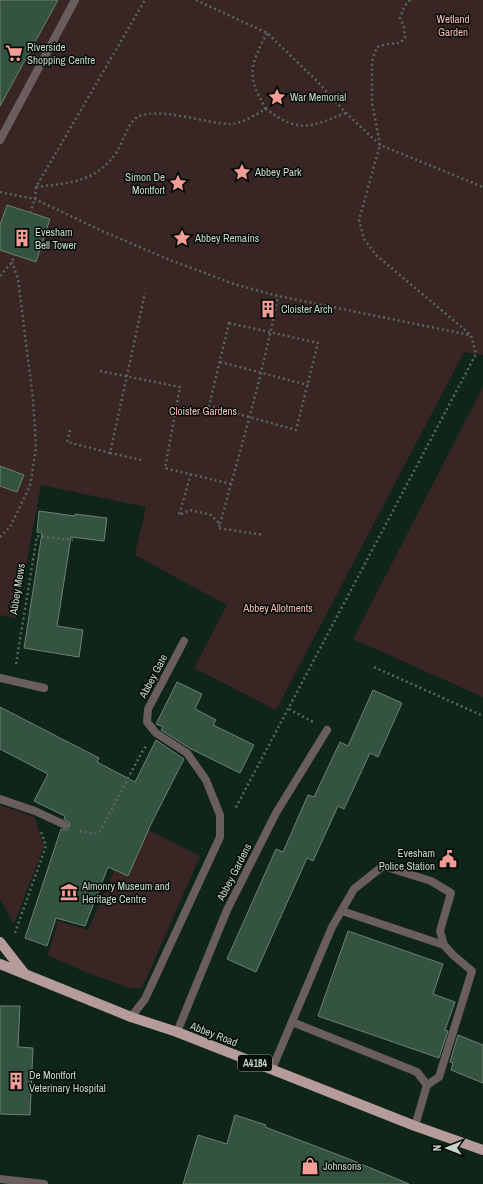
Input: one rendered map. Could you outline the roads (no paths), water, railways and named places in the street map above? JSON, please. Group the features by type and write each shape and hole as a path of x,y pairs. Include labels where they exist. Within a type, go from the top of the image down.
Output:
{"main road":[{"path":"0,942 26,976"},
{"name":"Abbey Road","path":"0,964 26,976 131,1017 177,1032 415,1126 483,1150"}],"street":[{"path":"0,140 74,0"},
{"name":"Abbey Gate","path":"131,1017 145,999 220,837 220,815 206,780 187,753 156,733 147,722 148,709 184,641"},
{"path":"0,678 44,688"},
{"name":"Abbey Gardens","path":"177,1032 227,910 276,813 327,730"},
{"path":"0,799 35,811 65,825"},
{"path":"272,1069 332,927 354,889 383,866 431,881 451,893 440,931 444,945 453,955 472,971 439,1077 427,1085 415,1126"},
{"path":"342,911 444,945"},
{"path":"292,1022 416,1072 427,1085"},
{"path":"0,1179 44,1184"}],"place":[{"name":"Riverside Shopping Centre","path":"14,53"},
{"name":"War Memorial","path":"277,97"},
{"name":"Abbey Park","path":"242,172"},
{"name":"Simon De Montfort","path":"178,183"},
{"name":"Evesham Bell Tower","path":"22,238"},
{"name":"Abbey Remains","path":"182,238"},
{"name":"Cloister Arch","path":"268,309"},
{"name":"Evesham Police Station","path":"448,859"},
{"name":"Almonry Museum and Heritage Centre","path":"69,892"},
{"name":"De Montfort Veterinary Hospital","path":"16,1081"},
{"name":"Johnsons","path":"310,1166"}],"park label":[{"name":"Wetland Garden","path":"453,25"},
{"name":"Cloister Gardens","path":"203,411"},
{"name":"Abbey Allotments","path":"278,608"}]}
